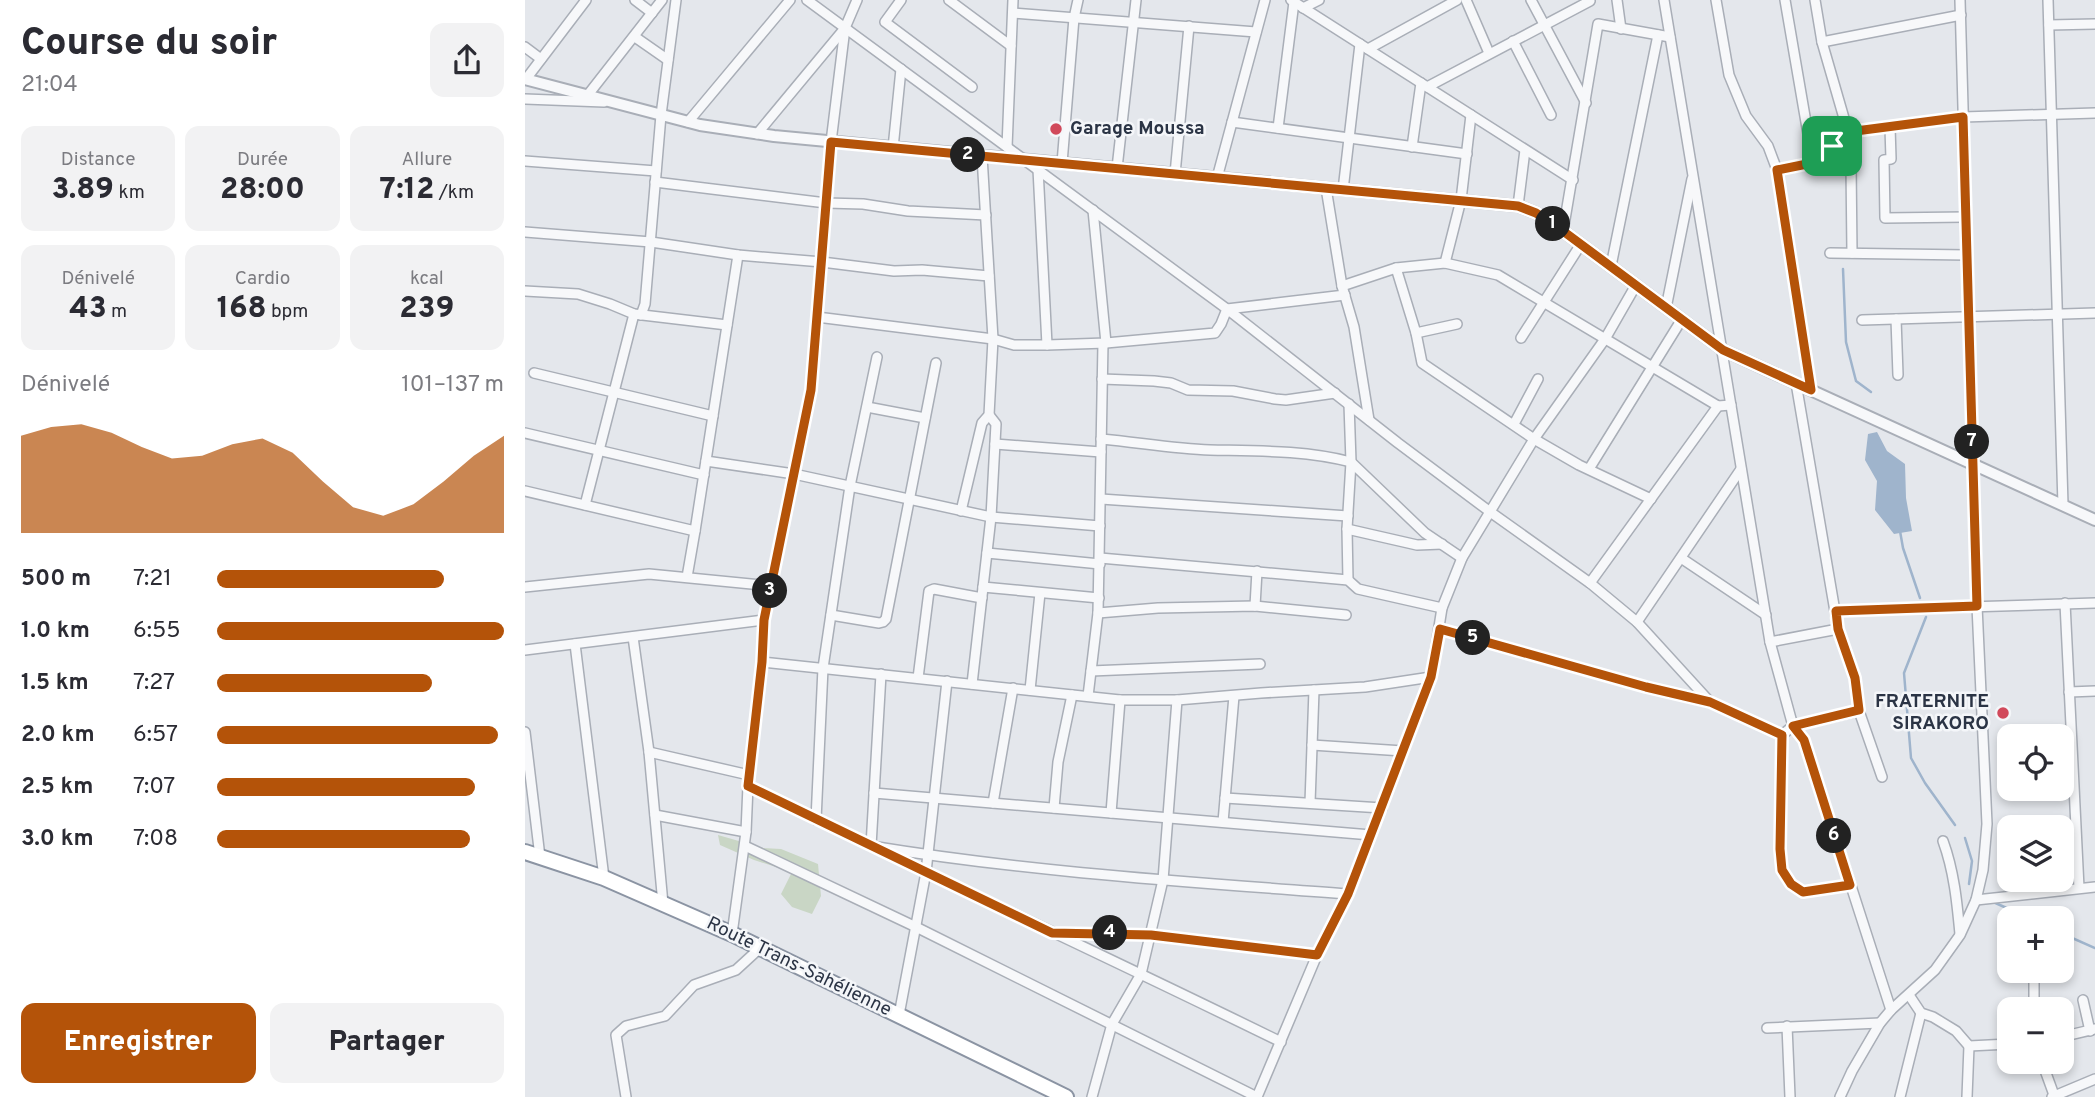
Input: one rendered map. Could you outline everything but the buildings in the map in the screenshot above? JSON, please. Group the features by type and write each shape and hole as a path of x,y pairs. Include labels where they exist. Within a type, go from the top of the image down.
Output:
{"highway":[{"name":"Route Trans-Sahélienne","path":"525,852 604,878 732,934 1066,1097"}],"street":[{"path":"586,0 525,79 688,122 757,134 1518,206 1536,213 1563,231 1723,350 2095,520"},
{"path":"635,0 652,13"},
{"path":"587,96 662,0"},
{"path":"585,505 638,314 645,304 661,115 676,0"},
{"path":"688,122 790,0"},
{"path":"807,0 1227,310 1489,511 1590,583 1637,622 1710,702"},
{"path":"732,934 747,832 748,786 764,620 811,390 831,142 845,27 856,0"},
{"path":"901,0 885,22 972,88"},
{"path":"950,0 1011,46"},
{"path":"1007,148 1013,0"},
{"path":"1062,163 1074,18 1078,0"},
{"path":"1117,168 1136,0"},
{"path":"1217,178 1265,0"},
{"path":"1303,8 1319,0"},
{"path":"1364,47 1457,0"},
{"path":"1466,0 1489,53"},
{"path":"1531,0 1585,103"},
{"path":"1617,0 1621,29"},
{"path":"1664,0 1770,642 1793,726 1804,740 1891,1010"},
{"path":"1716,0 1729,75 1745,116 1768,146 1777,170 1811,390"},
{"path":"1785,0 1812,163"},
{"path":"1815,0 1822,42 1848,132"},
{"path":"1840,1097 1880,1023 1935,970 1960,935 1976,900 1983,870 1987,824 1977,606 1960,0"},
{"path":"2048,0 2063,505"},
{"path":"1277,128 1292,1 1573,180"},
{"path":"1424,85 1590,1"},
{"path":"1013,13 1256,32"},
{"path":"1822,42 1961,15"},
{"path":"1563,231 1598,24 1671,37"},
{"path":"2049,25 2095,24"},
{"path":"1175,174 1189,26"},
{"path":"757,134 845,27"},
{"path":"1611,266 1658,35"},
{"path":"635,37 668,60"},
{"path":"1513,41 1551,115"},
{"path":"525,47 541,59"},
{"path":"1343,190 1364,47"},
{"path":"893,148 901,69"},
{"path":"1412,147 1424,85"},
{"path":"525,99 609,102"},
{"path":"1777,170 1812,163 1848,132 1963,117 2095,113"},
{"path":"1445,263 1461,200 1471,115"},
{"path":"1232,122 1467,154"},
{"path":"1890,127 1891,159 1884,160 1885,218 1966,217"},
{"path":"1832,146 1851,165 1852,253"},
{"path":"1518,206 1525,150"},
{"path":"961,511 982,423 989,415 993,339 982,156"},
{"path":"525,161 656,171"},
{"path":"1038,169 1047,345"},
{"path":"1666,308 1693,172"},
{"path":"655,182 826,203 986,215"},
{"path":"1326,188 1344,290 1354,327 1369,420"},
{"path":"1088,696 1099,598 1102,379 1105,343 1093,211"},
{"path":"525,232 651,242 738,255 894,271 922,270 989,276"},
{"path":"1521,338 1581,244"},
{"path":"1829,253 1967,255"},
{"path":"687,577 738,255"},
{"path":"1227,310 1344,290 1396,268 1445,263 1498,275 1718,406 1731,405"},
{"path":"1396,268 1416,333 1422,363 1534,439 1651,499"},
{"path":"745,846 916,927 1257,1097 1317,955 1348,894 1382,808 1431,677 1442,608 1462,558 1534,439 1605,339 1636,285"},
{"path":"525,291 578,294 638,314 727,326"},
{"path":"817,317 993,339 1014,345 1047,345 1105,343 1215,332 1227,310"},
{"path":"1862,320 2095,313"},
{"path":"1589,469 1682,319"},
{"path":"1896,319 1898,375"},
{"path":"1416,333 1457,324"},
{"path":"816,820 823,668 851,486 877,357"},
{"path":"831,615 879,623 886,619 936,363"},
{"path":"534,373 713,416"},
{"path":"1102,379 1154,381 1171,383 1188,390 1233,391 1286,400 1335,393"},
{"path":"1514,424 1538,379"},
{"path":"1796,383 1838,629 1855,678 1859,710 1882,778"},
{"path":"1347,580 1347,516 1351,462 1349,404"},
{"path":"1590,583 1718,406"},
{"path":"867,407 925,418"},
{"path":"972,684 991,517 996,424 989,415"},
{"path":"525,433 703,475"},
{"path":"1101,439 1206,450 1262,451 1351,462 1425,533 1462,558"},
{"path":"995,444 1101,452"},
{"path":"706,460 794,474 991,517 1100,526"},
{"path":"1637,622 1741,469"},
{"path":"525,491 695,531"},
{"path":"1101,499 1347,516"},
{"path":"1347,529 1417,545 1442,544"},
{"path":"987,554 1257,571 1347,580 1358,589 1442,608"},
{"path":"1681,558 1766,615"},
{"path":"1255,606 1257,571"},
{"path":"525,587 649,574 771,586"},
{"path":"983,587 1099,598"},
{"path":"918,678 929,591 935,589 982,598"},
{"path":"1030,690 1039,593"},
{"path":"2065,603 2079,888"},
{"path":"1836,611 2095,603"},
{"path":"1098,613 1158,608 1255,606 1346,615"},
{"path":"525,650 764,620"},
{"path":"1440,629 1646,687 1710,702 1782,735"},
{"path":"1770,642 1838,629"},
{"path":"633,637 649,751 663,904"},
{"path":"575,644 604,878"},
{"path":"762,662 1120,700 1177,700 1364,687 1431,677"},
{"path":"1091,671 1261,664"},
{"path":"871,846 881,674"},
{"path":"899,1015 926,872 947,681"},
{"path":"993,803 1013,688"},
{"path":"1310,803 1314,690"},
{"path":"2069,692 2095,691"},
{"path":"1054,808 1058,762 1072,695"},
{"path":"1223,822 1234,696"},
{"path":"1111,813 1120,700"},
{"path":"1092,1097 1112,1024 1142,974 1163,880 1177,700"},
{"path":"1850,885 1803,892 1791,884 1782,870 1782,735 1793,726 1859,710"},
{"path":"525,732 527,769 540,857"},
{"path":"1312,745 1403,751"},
{"path":"649,751 749,775"},
{"path":"748,786 1281,1042"},
{"path":"874,793 1371,835"},
{"path":"1225,798 1382,808"},
{"path":"655,815 747,832"},
{"path":"1943,841 1956,893 1960,935"},
{"path":"871,846 926,855 1163,880 1348,894"},
{"path":"1976,900 2095,887"},
{"path":"1052,933 1151,935 1317,955"},
{"path":"626,1097 615,1035 626,1026 665,1016 694,985 736,970 760,948"},
{"path":"1909,995 1921,1013 1956,1031 1969,1046 1967,1097"},
{"path":"2074,1034 2093,1030 2083,1000"},
{"path":"1900,1097 1921,1013"},
{"path":"1767,1028 1880,1023"},
{"path":"1787,1026 1790,1097"},
{"path":"1969,1046 1997,1045"},
{"path":"2046,1074 2053,1096 2095,1079"}],"green space":[{"path":"718,835 763,848 781,849 818,864 821,896 812,914 792,907 781,894 792,872 754,860 720,845"}],"water":[{"path":"1877,432 1887,451 1905,464 1906,498 1912,531 1894,534 1875,510 1877,481 1865,460 1868,434"}],"waterway":[{"path":"1843,269 1846,342 1856,381 1871,392"},
{"path":"1900,531 1920,598"},
{"path":"1926,617 1904,673 1911,758 1955,825"},
{"path":"1965,838 1972,861 1969,884"},
{"path":"1991,901 2002,906"},
{"path":"2074,939 2095,948"}],"place":[{"name":"Garage Moussa","path":"1056,129"},
{"name":"FRATERNITE SIRAKORO","path":"2003,713"}],"route":[{"path":"1963,117 1977,606 1836,611 1838,629 1855,678 1859,710 1793,726 1804,740 1850,885 1803,892 1791,884 1782,870 1782,735 1710,702 1646,687 1440,629 1431,677 1348,894 1317,955 1151,935 1052,933 748,786 764,620 811,390 831,142 1518,206 1536,213 1563,231 1723,350 1811,390 1777,170 1812,163 1832,146 1848,132 1963,117"}]}
